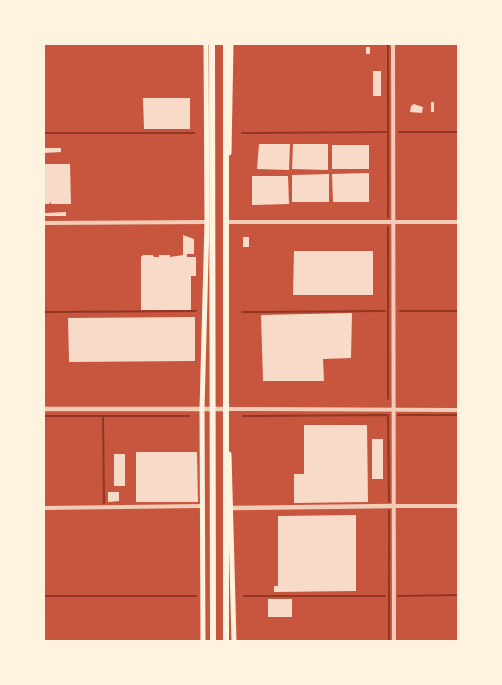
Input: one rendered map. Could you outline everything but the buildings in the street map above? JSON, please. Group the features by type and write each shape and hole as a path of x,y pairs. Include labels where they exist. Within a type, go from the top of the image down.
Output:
{"highway":[{"path":"212,44 213,641"},
{"path":"226,44 226,641"}],"main road":[{"path":"203,641 202,409 207,222 206,44"},
{"path":"231,44 228,222 230,508 234,641"}],"street":[{"path":"393,44 394,641"},
{"path":"44,223 207,222"},
{"path":"228,222 458,222"},
{"path":"44,409 458,410"},
{"path":"44,508 202,506"},
{"path":"230,508 458,506"}],"shaded area":[{"path":"387,44 389,44 389,218 387,218"},
{"path":"387,226 389,226 389,400 387,399"}],"waterway":[{"path":"242,133 387,132"},
{"path":"399,132 458,132"},
{"path":"44,133 194,133"},
{"path":"44,312 196,311"},
{"path":"242,312 385,311"},
{"path":"400,311 458,311"},
{"path":"243,416 388,415 389,502"},
{"path":"398,415 458,415"},
{"path":"44,416 189,416"},
{"path":"103,418 104,503"},
{"path":"389,510 389,641"},
{"path":"398,596 458,595"},
{"path":"44,596 196,596"},
{"path":"244,596 385,596"}]}
